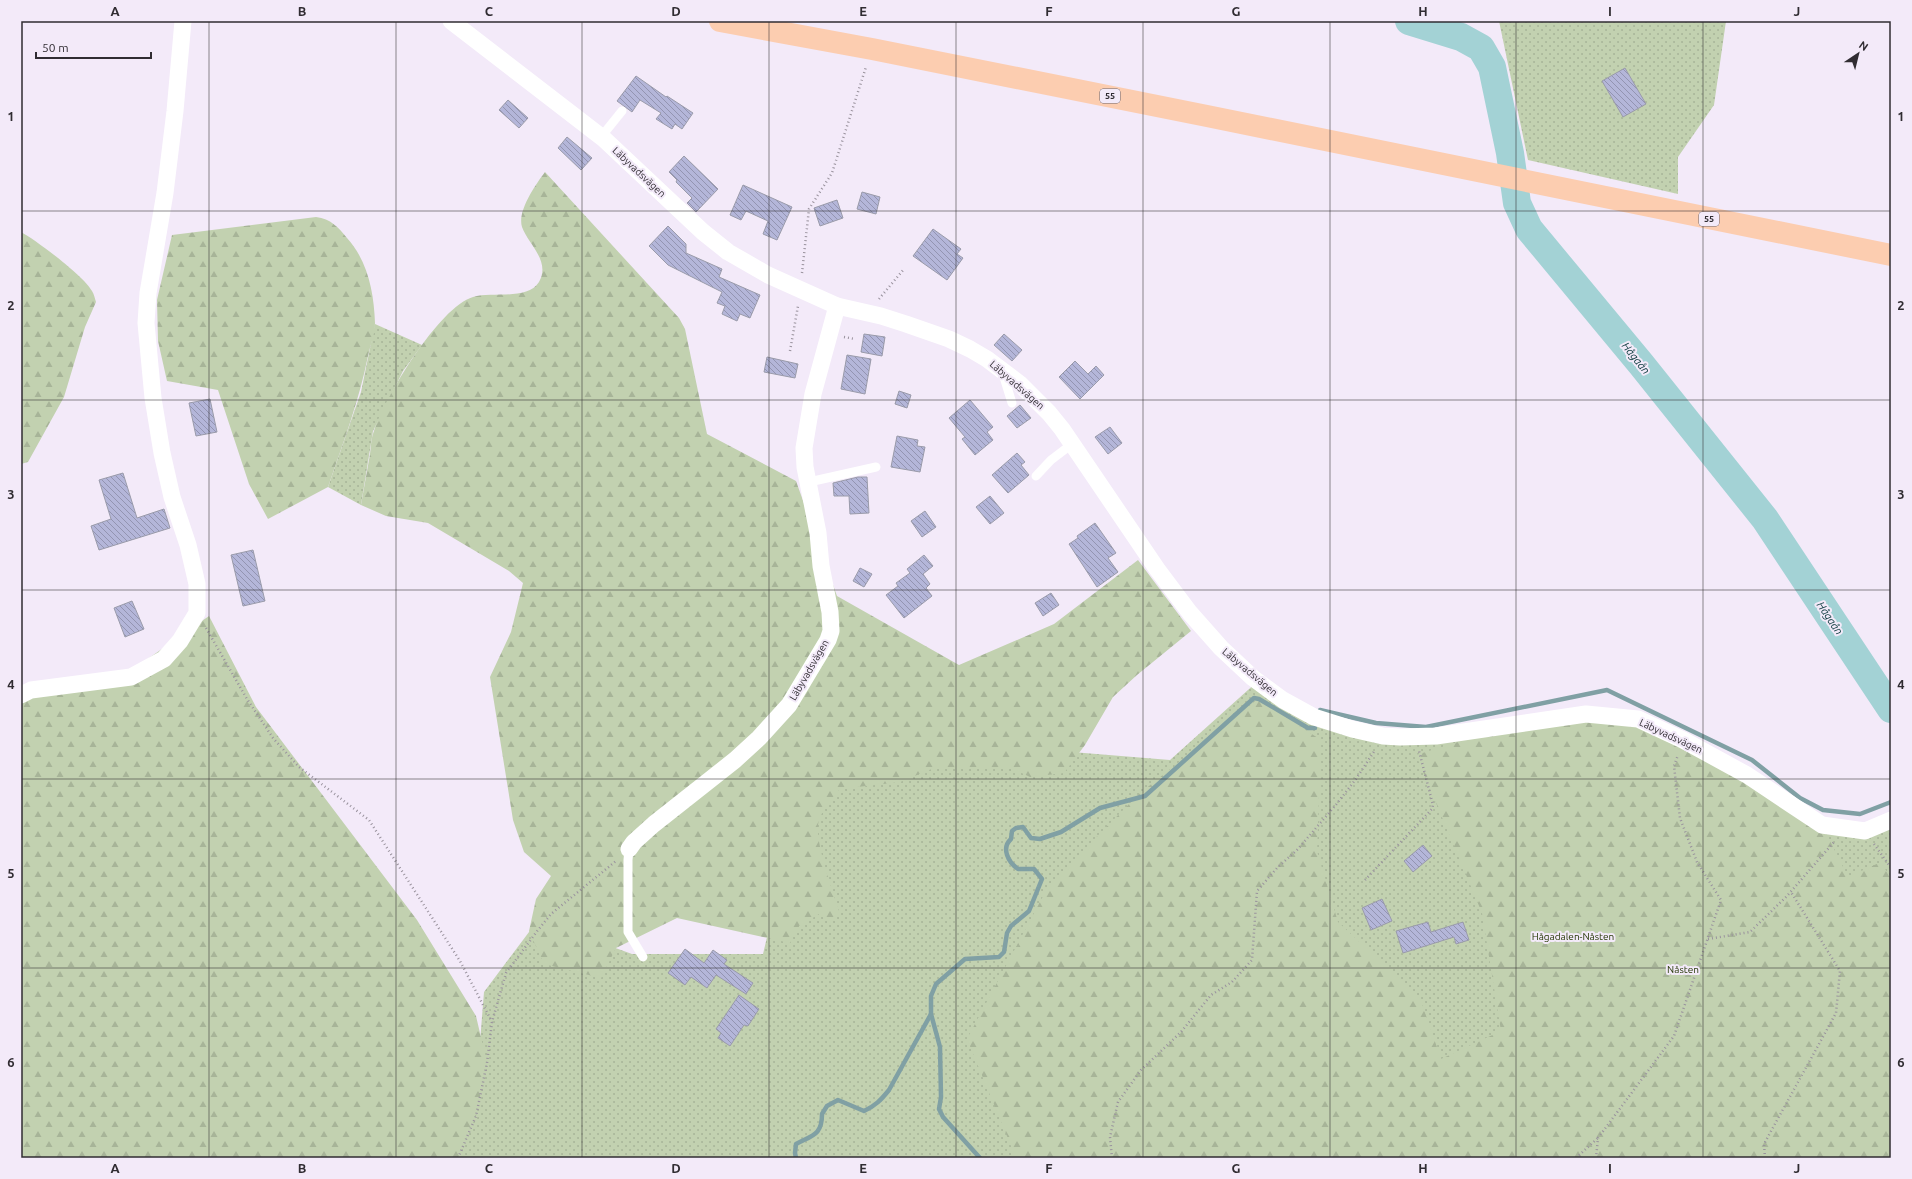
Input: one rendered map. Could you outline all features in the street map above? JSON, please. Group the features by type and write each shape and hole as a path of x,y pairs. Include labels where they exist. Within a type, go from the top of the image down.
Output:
{"main road":[{"name":"55","path":"720,21 872,49 1207,116 1499,177 1891,255"}],"street":[{"path":"21,695 31,690 131,678 164,659 180,641 197,613 197,584 188,545 172,498 161,445 153,398 146,323 148,292 165,192 175,111 182,21"},
{"name":"Läbyvadsvägen","path":"451,21 601,137 715,242 751,266 837,306 881,316 949,339 970,349 1002,370 1035,398 1049,413 1178,598 1221,648 1239,666 1283,700 1314,717 1352,729 1384,736 1436,736 1586,714 1638,720 1683,740 1747,775 1822,825 1865,831"},
{"name":"Läbyvadsvägen","path":"629,849 634,842 654,824 735,760 759,738 789,705 828,640 830,631 830,612 821,566 818,533 804,457 808,417 813,394 837,306"},
{"path":"1865,831 1891,820"}],"lane":[{"path":"601,137 622,111"},
{"path":"1002,370 1012,403"},
{"path":"1036,476 1051,460 1072,444"},
{"path":"808,482 876,467"},
{"path":"629,849 628,932 644,957"}],"path":[{"path":"790,351 801,290 809,209 832,174 872,49"},
{"path":"861,312 878,300 904,269"},
{"path":"197,613 247,699 273,738 299,767 368,820 460,961 492,1022"},
{"path":"1112,1158 1110,1137 1118,1102 1140,1070 1181,1032 1211,995 1232,982 1252,960 1257,891 1277,868 1297,850 1336,806 1356,780 1384,736"},
{"path":"1365,880 1432,809 1433,805 1415,737"},
{"path":"1576,1158 1598,1138 1674,1036 1721,900 1697,862 1680,818 1674,766 1683,740"},
{"path":"1708,940 1750,932 1791,892 1846,828"},
{"path":"1865,831 1891,868"},
{"path":"458,1158 476,1116 487,1063 492,1022 506,973 551,914 604,872 629,849"},
{"path":"1765,1158 1764,1144 1836,1013 1840,971 1791,892"},
{"path":"1596,1158 1598,1138"}],"green space":[{"path":"1499,21 1726,21 1714,105 1678,157 1678,194 1528,160"},
{"path":"545,172 679,318 685,329 707,434 796,481 837,596 959,665 1054,624 1138,560 1191,631 1137,675 1113,697 1085,745 1064,773 1030,777 1011,768 934,768 900,782 840,789 823,812 819,820 818,829 824,865 839,911 831,920 819,914 799,926 790,943 677,918 616,948 601,978 544,964 529,931 536,899 551,876 524,852 513,820 490,677 511,632 523,583 509,571 428,523 386,516 361,505 372,437 380,416 401,376 430,335 445,317 459,304 473,297 481,295 518,294 533,288 539,282 542,274 540,260 522,227 521,221 522,213 528,198"},
{"path":"316,217 326,220 337,227 354,247 360,257 365,267 371,289 375,323 374,331 355,406 328,487 268,519 249,484 218,390 167,381 158,341 157,300 172,235"},
{"path":"21,232 48,250 80,277 92,291 96,302 85,327 64,397 28,462 21,464"},
{"path":"375,324 422,345 403,371 373,431 361,505 328,487 361,392"},
{"path":"209,616 256,707 417,920 476,1016 487,1063 476,1116 458,1158 21,1158 21,689 129,672"},
{"name":"Hågadalen-Nåsten","path":"1258,681 1307,712 1385,732 1497,725 1819,817 1870,828 1891,815 1891,1158 446,1158 476,1092 484,992 538,920 632,954 763,954 789,845 828,780 1072,752 1170,760"},
{"name":"Nåsten","path":"1258,699 1321,740 1317,851 1338,922 1420,998 1441,1059 1501,1031 1482,913 1416,755 1520,723 1638,719 1822,825 1848,877 1881,862 1891,879 1891,1158 1016,1158 967,1039 1049,885 1139,794"}],"building":[{"path":"1625,68 1646,104 1623,117 1602,81"},
{"path":"636,76 666,97 667,96 693,113 682,129 675,124 672,129 656,119 661,113 640,100 632,112 617,101"},
{"path":"508,100 528,118 519,128 499,110"},
{"path":"567,137 592,158 581,170 558,148"},
{"path":"684,156 718,189 696,212 687,203 692,198 676,182 677,180 669,172"},
{"path":"743,185 792,207 777,240 763,234 768,221 746,211 741,220 730,215"},
{"path":"862,192 880,197 876,214 857,209"},
{"path":"837,200 843,218 820,226 814,208"},
{"path":"668,226 686,244 686,253 722,269 719,277 760,295 750,318 740,314 737,321 722,314 725,306 717,303 722,292 668,265 649,246"},
{"path":"933,229 961,249 957,254 963,258 947,280 913,256"},
{"path":"864,334 885,337 882,356 861,352"},
{"path":"1004,334 1022,350 1012,361 994,345"},
{"path":"847,355 871,359 865,394 841,389"},
{"path":"767,357 798,364 795,378 764,372"},
{"path":"1075,361 1088,374 1096,366 1104,375 1080,399 1059,377"},
{"path":"899,391 911,395 907,408 895,404"},
{"path":"210,399 217,432 196,436 189,403"},
{"path":"970,400 993,427 987,432 993,440 975,455 962,439 965,437 949,418"},
{"path":"1020,405 1031,418 1017,428 1007,416"},
{"path":"1110,427 1122,443 1108,454 1095,437"},
{"path":"897,436 918,440 917,446 925,447 920,472 891,467"},
{"path":"1017,453 1025,462 1021,465 1029,475 1008,493 992,475"},
{"path":"123,473 137,518 164,509 170,528 99,550 91,526 111,519 99,480"},
{"path":"858,477 867,477 869,513 850,514 849,496 834,496 833,483"},
{"path":"990,496 1004,513 990,524 976,507"},
{"path":"925,511 936,527 922,537 911,521"},
{"path":"1095,523 1116,553 1108,558 1118,572 1097,587 1069,544"},
{"path":"253,550 265,601 243,606 231,555"},
{"path":"924,555 933,566 923,574 930,584 926,588 932,596 904,618 886,595 898,586 896,583 910,573 907,569"},
{"path":"860,568 872,574 864,587 853,581"},
{"path":"1051,593 1059,605 1043,616 1035,603"},
{"path":"132,601 144,629 125,637 114,608"},
{"path":"1423,845 1432,856 1413,872 1404,861"},
{"path":"1382,899 1392,921 1371,930 1362,908"},
{"path":"1428,922 1431,932 1463,922 1469,940 1456,944 1454,937 1403,953 1396,931"},
{"path":"685,949 704,963 713,950 727,960 724,964 753,983 746,994 716,975 707,988 691,977 685,985 668,973"},
{"path":"739,995 759,1009 748,1026 744,1025 730,1046 718,1038 721,1033 716,1029"}],"waterway":[{"name":"Hågaån","path":"1409,21 1461,37 1481,48 1492,67 1510,153 1517,203 1529,229 1641,364 1765,519 1891,709"},
{"path":"1320,710 1376,723 1426,727 1607,690 1752,760 1800,798 1823,810 1860,814 1891,802"},
{"path":"796,1158 796,1144 815,1134 820,1126 822,1114 827,1106 838,1100 864,1111 878,1102 889,1090 931,1014 931,996 936,984 965,959 999,957 1004,952 1007,933 1011,926 1029,911 1042,879 1034,869 1018,869 1011,863 1007,855 1006,846 1011,839 1012,831 1016,828 1023,827 1031,838 1040,839 1061,832 1100,808 1145,796 1254,698 1259,699 1308,728 1315,728"},
{"path":"931,1014 940,1047 941,1097 939,1109 943,1117 980,1158"}]}
